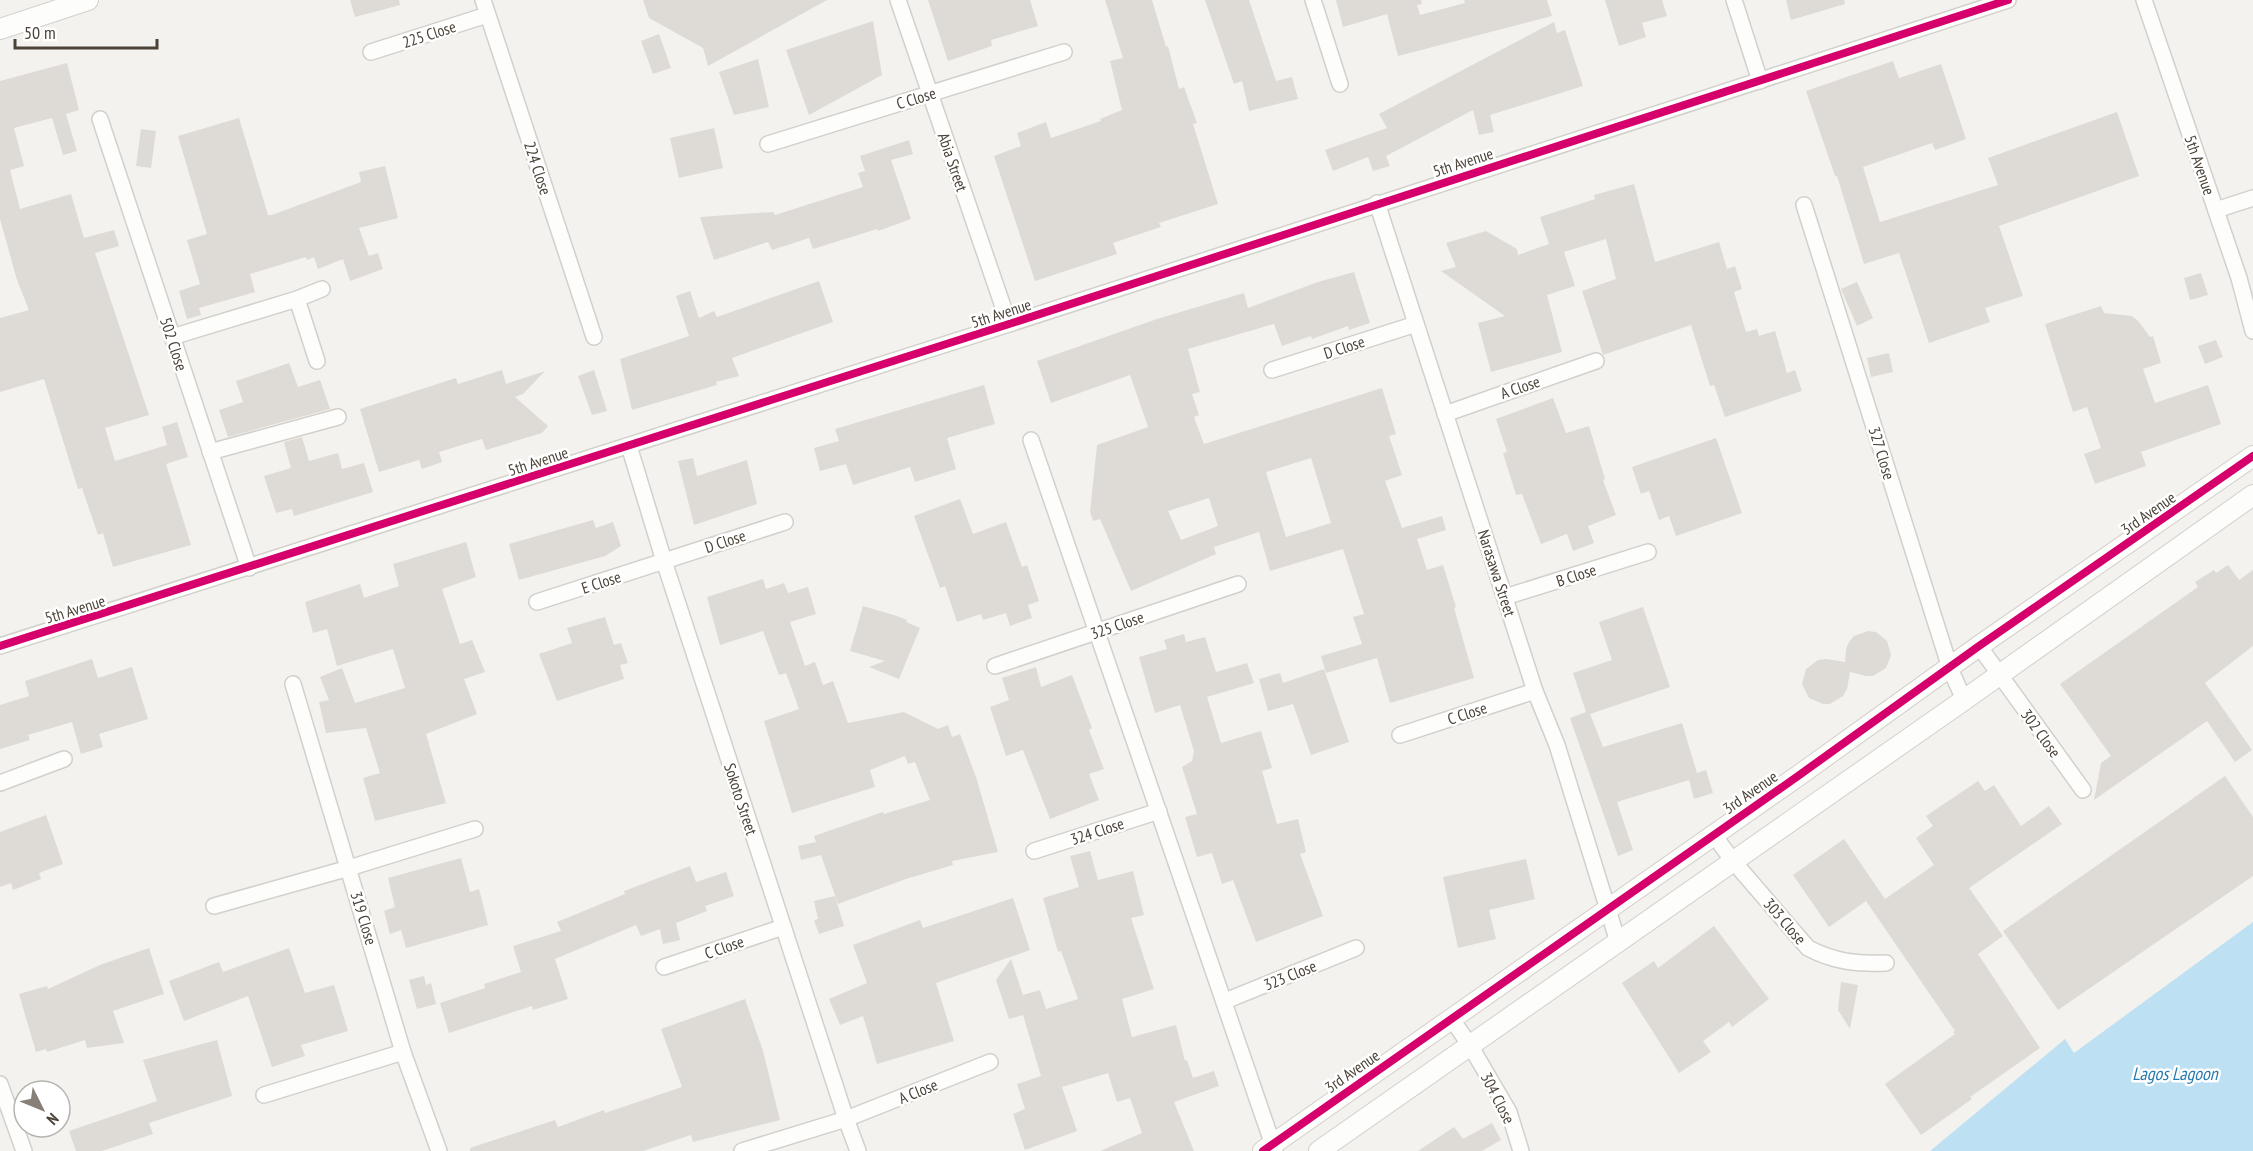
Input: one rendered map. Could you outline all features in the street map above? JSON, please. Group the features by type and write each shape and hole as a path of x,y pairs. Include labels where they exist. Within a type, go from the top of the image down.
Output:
{"street":[{"path":"0,28 88,0"},
{"name":"224 Close","path":"483,0 594,337"},
{"name":"Abia Street","path":"898,0 1009,324"},
{"path":"1313,0 1340,84"},
{"path":"1734,0 1760,81"},
{"name":"5th Avenue","path":"0,646 1009,324 2008,0"},
{"name":"5th Avenue","path":"2144,0 2216,210 2253,331"},
{"name":"225 Close","path":"371,52 487,15"},
{"name":"C Close","path":"768,144 1064,52"},
{"name":"502 Close","path":"100,119 249,568"},
{"path":"2216,210 2253,198"},
{"name":"Narasawa Street","path":"1377,203 1535,691 1557,745 1618,942"},
{"name":"327 Close","path":"1804,205 1950,668 1964,700"},
{"path":"172,337 297,299 322,289"},
{"path":"297,299 317,361"},
{"name":"D Close","path":"1272,370 1416,324"},
{"name":"A Close","path":"1445,414 1596,361"},
{"path":"210,452 338,417"},
{"path":"1031,440 1225,1001 1270,1149"},
{"name":"Sokoto Street","path":"629,446 664,561 858,1151"},
{"name":"3rd Avenue","path":"1270,1149 1451,1018 2253,456"},
{"path":"1319,1151 1471,1047 2253,495"},
{"name":"D Close","path":"664,561 785,522"},
{"name":"B Close","path":"1505,597 1648,552"},
{"name":"E Close","path":"537,602 664,561"},
{"name":"325 Close","path":"995,666 1238,584"},
{"name":"302 Close","path":"1979,646 2083,790"},
{"name":"319 Close","path":"293,684 404,1052 439,1151"},
{"name":"C Close","path":"1400,735 1535,691"},
{"path":"0,783 64,759"},
{"name":"324 Close","path":"1034,851 1159,811"},
{"path":"214,906 475,830"},
{"name":"303 Close","path":"1713,834 1733,861 1808,948 1825,956 1856,964 1886,963"},
{"name":"C Close","path":"664,967 783,927"},
{"name":"323 Close","path":"1225,1001 1356,948"},
{"name":"304 Close","path":"1451,1018 1509,1112 1521,1151"},
{"path":"264,1095 404,1052"},
{"name":"A Close","path":"846,1119 990,1062"},
{"path":"0,1084 24,1151"},
{"path":"742,1151 846,1119"}],"water":[{"name":"Lagos Lagoon","path":"2253,922 2253,1151 1930,1151 2065,1039 2074,1053"}],"building":[{"path":"350,0 399,0 400,5 355,17"},
{"path":"643,0 827,0 708,66 703,48 649,18"},
{"path":"928,0 1030,0 1038,26 991,40 992,46 948,61"},
{"path":"1105,0 1152,0 1166,47 1168,46 1179,89 1184,87 1197,123 1193,124 1218,204 1159,223 1161,227 1113,243 1117,254 1035,281 994,156 1021,146 1017,133 1046,122 1051,138 1101,121 1100,119 1122,110 1110,61 1123,58"},
{"path":"1205,0 1249,0 1276,81 1292,77 1298,99 1249,111 1242,81 1234,84"},
{"path":"1336,0 1421,0 1422,4 1417,5 1420,15 1465,3 1464,0 1547,0 1552,16 1398,56 1387,14 1343,27"},
{"path":"1605,0 1662,0 1667,16 1642,23 1646,37 1619,46"},
{"path":"1786,0 1844,0 1845,4 1791,20"},
{"path":"873,21 882,75 809,115 786,50"},
{"path":"1554,22 1557,33 1565,30 1583,86 1490,115 1494,132 1479,135 1473,110 1386,156 1390,166 1373,171 1368,157 1333,171 1325,150 1387,128 1379,114"},
{"path":"659,34 671,68 653,74 641,41"},
{"path":"758,59 769,107 734,115 719,72"},
{"path":"1893,61 1899,78 1941,64 1966,139 1935,150 1932,143 1863,167 1880,222 1998,185 1988,158 2117,112 2139,176 1999,226 2023,296 1985,308 1990,322 1929,343 1899,253 1864,264 1837,176 1835,176 1806,91"},
{"path":"67,63 79,110 66,114 77,151 63,155 52,118 14,128 24,166 10,170 20,209 71,194 84,238 114,230 119,246 95,253 149,415 105,428 115,461 167,445 162,427 177,422 188,457 166,464 191,545 113,567 103,533 98,535 82,488 78,489 44,379 0,392 0,318 29,310 17,280 0,219 0,81"},
{"path":"239,118 268,215 361,182 359,172 385,166 398,218 359,228 369,256 378,253 383,269 350,281 343,259 318,269 314,257 307,260 306,257 250,274 255,292 199,308 201,315 187,319 179,291 200,284 187,240 207,234 178,136"},
{"path":"714,128 723,168 679,178 670,138"},
{"path":"141,129 156,131 151,168 136,166"},
{"path":"909,140 913,154 891,160 911,219 878,231 877,229 813,249 809,238 772,250 768,242 714,260 700,217 773,212 775,215 863,187 858,173 865,171 860,156"},
{"path":"1634,184 1655,262 1719,242 1727,269 1735,266 1742,289 1734,292 1746,332 1757,329 1759,336 1775,331 1787,373 1795,370 1802,391 1725,417 1714,385 1710,386 1691,325 1603,355 1582,291 1616,279 1606,239 1564,252 1575,286 1547,295 1562,352 1491,372 1478,323 1505,316 1441,271 1456,267 1446,243 1486,231 1517,249 1518,255 1549,244 1540,217 1595,199 1594,195"},
{"path":"1354,272 1370,323 1349,330 1348,326 1312,339 1311,336 1282,346 1274,324 1188,349 1200,392 1192,394 1199,415 1194,417 1204,444 1382,388 1396,434 1389,436 1402,475 1385,481 1402,528 1442,516 1446,530 1417,539 1427,570 1443,565 1474,678 1390,703 1377,658 1326,673 1321,656 1362,644 1353,617 1364,614 1343,549 1270,571 1259,532 1214,547 1216,554 1131,591 1100,519 1093,521 1090,512 1097,445 1148,427 1130,375 1051,403 1037,361 1157,319 1244,293 1248,308 1318,282","holes":["1311,458 1331,523 1286,537 1266,472","1209,498 1218,526 1181,540 1168,511"]},
{"path":"2201,273 2208,295 2190,300 2184,278"},
{"path":"819,281 833,322 732,358 739,376 716,382 717,385 632,410 620,359 689,336 676,296 690,291 699,318 714,311 717,317"},
{"path":"1857,282 1873,318 1857,326 1841,289"},
{"path":"2101,306 2104,313 2132,316 2150,337 2153,336 2161,363 2143,369 2155,403 2208,385 2221,424 2141,452 2146,466 2095,484 2084,454 2101,448 2087,407 2073,412 2045,324"},
{"path":"2216,340 2223,357 2205,364 2198,346"},
{"path":"1889,353 1893,372 1871,377 1867,358"},
{"path":"289,363 298,387 320,380 330,409 228,437 219,410 243,402 236,381"},
{"path":"502,370 506,384 545,371 523,394 515,397 548,426 542,433 486,450 482,439 439,452 442,462 422,469 419,460 379,472 360,409 456,378 458,384"},
{"path":"594,370 607,411 592,415 578,376"},
{"path":"984,385 995,424 947,438 956,469 915,482 910,467 853,485 846,464 820,471 814,448 839,441 835,429"},
{"path":"1553,398 1566,433 1589,426 1605,479 1603,480 1616,515 1588,526 1594,543 1573,551 1567,534 1541,544 1522,494 1516,495 1503,453 1507,452 1496,419"},
{"path":"302,437 309,461 338,453 342,469 364,463 373,492 294,516 292,509 276,513 264,476 291,468 284,442"},
{"path":"1716,438 1742,513 1676,536 1669,516 1659,520 1649,491 1641,494 1632,467"},
{"path":"693,458 697,476 747,460 757,504 694,525 678,461"},
{"path":"960,499 973,534 1006,522 1022,567 1027,565 1039,601 1028,605 1032,618 1010,626 1006,613 983,620 981,614 957,622 945,586 940,588 914,516"},
{"path":"593,520 596,528 613,522 621,546 605,556 519,580 509,544"},
{"path":"466,542 476,577 442,589 460,644 472,640 485,672 464,679 477,714 426,734 446,803 375,821 363,778 380,773 366,728 326,733 319,702 329,700 320,677 342,668 355,703 405,688 393,649 337,666 327,629 313,633 305,602 360,584 364,598 399,586 393,564"},
{"path":"2228,565 2239,580 2253,570 2253,646 2205,683 2252,750 2235,762 2207,721 2094,800 2101,763 2111,756 2060,684 2198,587 2195,582 2214,570 2216,573"},
{"path":"763,579 766,589 784,583 788,593 808,587 816,614 790,622 805,666 815,662 823,685 833,681 848,723 904,712 938,729 948,725 952,737 960,734 976,777 998,852 952,861 953,865 906,879 838,904 821,855 801,860 798,846 816,842 814,836 883,812 884,814 930,800 915,762 908,764 905,756 870,770 875,787 792,813 764,721 799,709 786,673 779,675 763,631 720,645 707,597"},
{"path":"863,606 897,616 920,628 899,679 869,667 885,661 850,651"},
{"path":"1643,607 1670,687 1590,714 1603,747 1682,723 1697,773 1706,770 1713,793 1694,799 1689,780 1617,802 1633,850 1618,856 1570,718 1586,712 1573,673 1612,660 1599,622"},
{"path":"605,617 614,645 621,643 628,663 620,665 624,679 557,701 539,654 572,643 567,628"},
{"path":"1868,631 1876,632 1887,641 1891,655 1886,668 1873,676 1850,672 1847,689 1843,696 1830,704 1823,704 1809,698 1802,684 1806,669 1818,660 1845,662 1849,642 1854,636"},
{"path":"1184,634 1186,642 1205,637 1216,672 1247,663 1254,683 1207,697 1221,743 1261,731 1272,768 1262,771 1277,824 1298,819 1306,852 1300,854 1323,916 1256,942 1233,880 1222,884 1212,853 1197,857 1185,817 1197,814 1182,767 1192,761 1194,751 1180,705 1155,713 1139,657 1167,649 1164,640"},
{"path":"92,659 98,678 132,667 148,719 99,734 103,747 81,754 72,722 28,735 30,740 0,749 0,705 29,696 25,681"},
{"path":"1036,667 1041,687 1072,675 1092,728 1089,730 1104,769 1089,774 1099,800 1050,819 1023,750 1006,756 990,707 1009,700 1002,678"},
{"path":"1324,669 1349,742 1311,755 1293,704 1268,711 1259,679 1280,673 1283,683"},
{"path":"2225,776 2253,817 2253,876 2058,1010 2003,931"},
{"path":"1978,781 1985,791 1994,785 2021,826 2049,806 2062,824 1969,888 2003,936 1978,954 2040,1048 1921,1135 1885,1084 1955,1034 1953,1032 1955,1031 1866,901 1829,927 1793,875 1844,839 1885,899 1934,865 1916,838 1933,826 1926,816"},
{"path":"46,815 63,864 39,873 41,879 13,890 11,883 0,887 0,832"},
{"path":"1090,851 1098,880 1133,871 1144,915 1131,918 1154,989 1122,999 1132,1037 1176,1025 1185,1061 1187,1060 1193,1078 1214,1071 1219,1086 1174,1102 1194,1151 1100,1151 1142,1133 1130,1098 1117,1102 1108,1073 1062,1087 1077,1131 1025,1150 1013,1114 1025,1109 1017,1084 1041,1076 1023,1015 1009,1019 996,980 1011,959 1023,995 1040,990 1046,1009 1078,999 1061,951 1058,952 1043,898 1079,887 1070,856"},
{"path":"461,858 470,892 479,889 488,925 406,948 401,930 390,934 384,911 395,907 388,878"},
{"path":"1526,859 1535,899 1489,910 1496,939 1458,948 1443,877"},
{"path":"690,866 696,882 726,872 734,896 705,906 707,911 676,923 680,940 663,944 660,929 641,936 636,925 555,959 568,999 533,1010 532,1006 449,1033 440,1003 485,988 484,984 521,972 513,946 561,931 557,922 625,894 624,891"},
{"path":"835,896 844,926 819,934 814,920 818,919 814,901"},
{"path":"1013,898 1030,950 936,983 954,1041 877,1064 863,1016 840,1025 829,999 867,983 853,945 920,920 923,928"},
{"path":"1714,926 1769,999 1732,1027 1729,1022 1703,1041 1711,1052 1679,1073 1622,983 1654,961 1658,968"},
{"path":"149,948 164,994 113,1011 124,1043 87,1048 85,1040 47,1052 46,1049 36,1052 19,994 47,986 48,989 100,965"},
{"path":"289,948 305,993 334,985 348,1031 301,1045 305,1056 272,1067 248,996 184,1021 169,981 219,962 223,972"},
{"path":"424,976 426,985 431,983 436,1004 417,1009 409,980"},
{"path":"1841,982 1858,985 1850,1029 1838,1010"},
{"path":"745,999 763,1051 780,1120 693,1142 691,1135 643,1151 470,1151 470,1148 555,1120 558,1127 604,1110 605,1113 682,1087 661,1029"},
{"path":"217,1040 232,1096 149,1123 153,1134 102,1151 76,1151 72,1139 72,1130 157,1101 143,1060"},
{"path":"1492,1123 1501,1140 1482,1151 1418,1151 1454,1127 1463,1139"}],"cycle path":[{"path":"0,646 1009,324 2008,0"},
{"path":"1263,1151 1798,776 1979,646 2253,456"}]}
